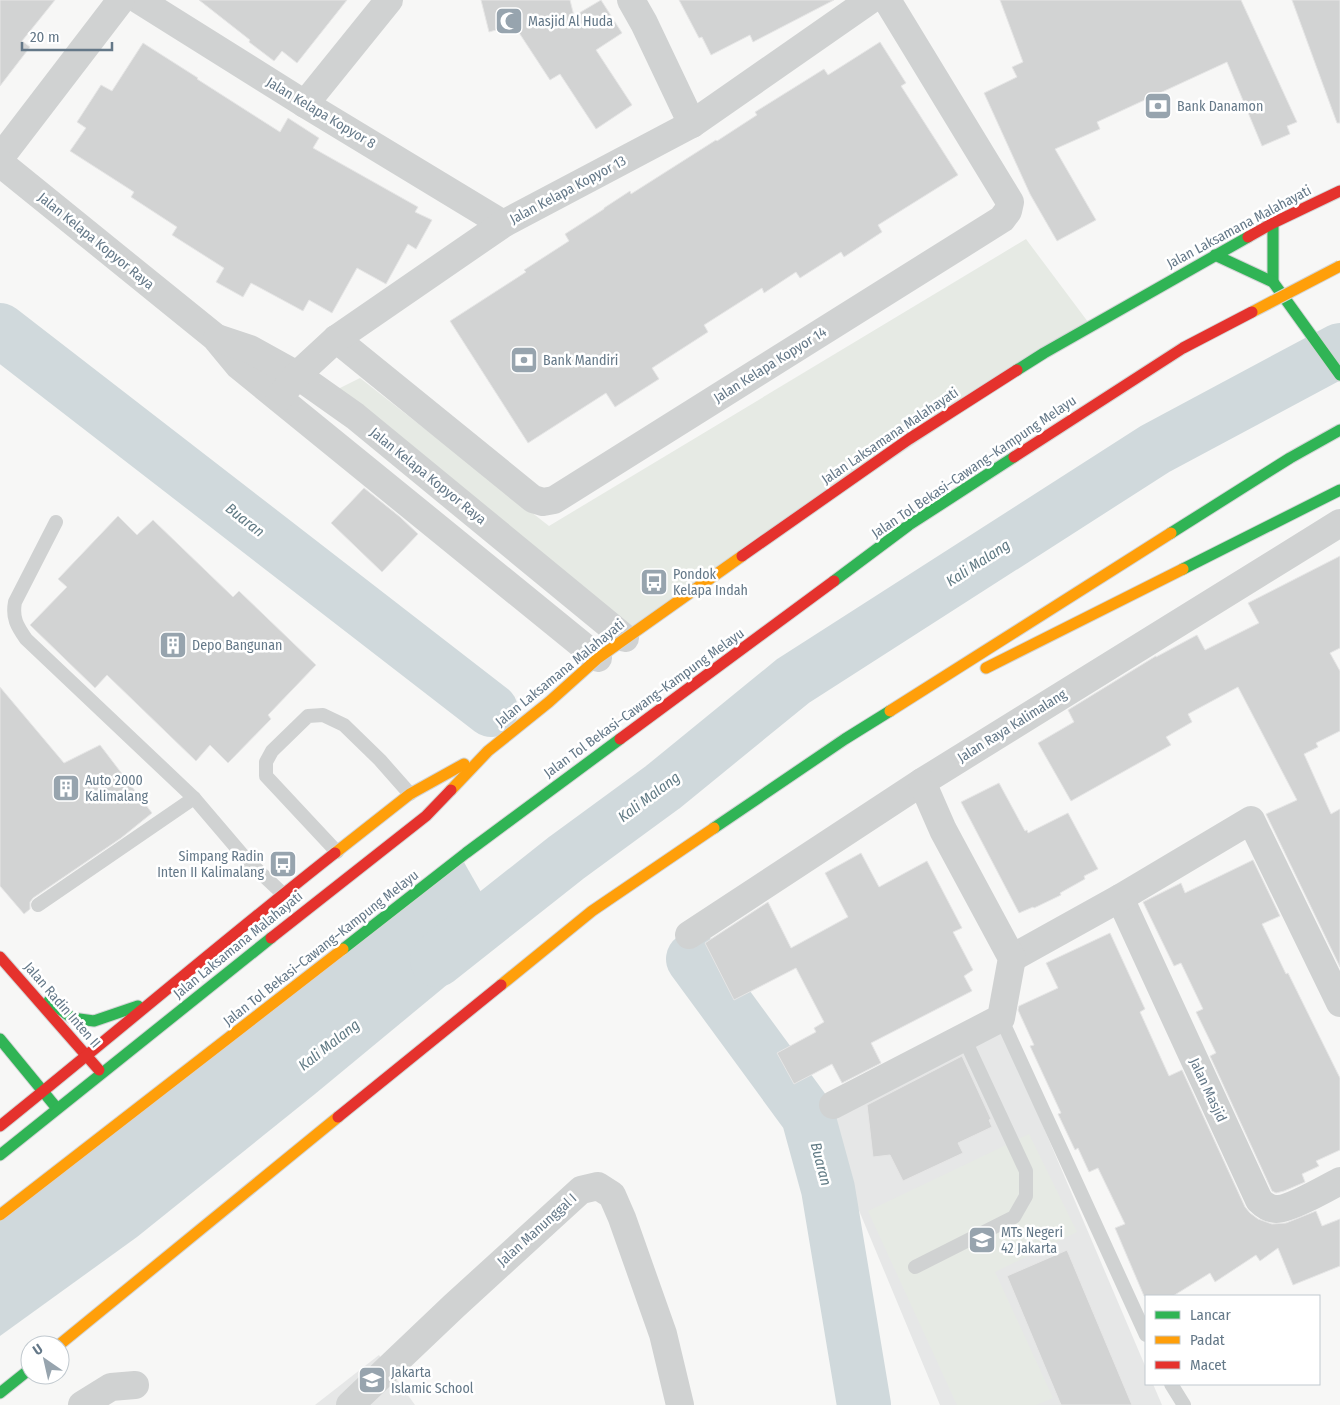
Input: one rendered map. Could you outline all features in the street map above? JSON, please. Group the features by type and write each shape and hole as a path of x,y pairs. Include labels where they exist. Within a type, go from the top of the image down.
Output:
{"main road":[{"name":"Jalan Laksamana Malahayati","path":"0,1155 426,816 488,751 549,702 598,658 625,638 909,439 1044,353 1273,223 1340,191"},
{"path":"1273,223 1276,286"},
{"path":"1215,255 1276,286 1340,375"},
{"name":"Jalan Tol Bekasi–Cawang–Kampung Melayu","path":"0,1215 466,854 909,525 1183,348 1340,266"},
{"path":"70,1336 592,911 845,739 1290,458 1340,430"},
{"path":"977,673 1340,490"},
{"path":"845,739 950,686"},
{"name":"Jalan Laksamana Malahayati","path":"0,1126 283,894 410,794 488,751"},
{"name":"Jalan Radin Inten II","path":"0,956 102,1073"},
{"path":"23,983 72,1018 94,1021 153,1002"},
{"path":"0,1039 57,1109"},
{"path":"0,1393 20,1376"}],"street":[{"path":"0,158 121,0"},
{"name":"Jalan Kelapa Kopyor 8","path":"140,0 305,104 504,224"},
{"path":"305,104 389,0"},
{"path":"631,0 644,23 692,124"},
{"name":"Jalan Kelapa Kopyor 13","path":"280,398 297,376 336,339 504,224 692,124 870,0"},
{"name":"Jalan Kelapa Kopyor 14","path":"336,339 533,499 543,502 554,500 1002,219 1008,211 1010,202 887,0"},
{"name":"Jalan Kelapa Kopyor Raya","path":"0,163 215,337 239,366 598,658"},
{"name":"Jalan Kelapa Kopyor Raya","path":"215,337 250,349 297,376 355,416 625,638"},
{"name":"Jalan Raya Kalimalang","path":"689,935 922,782 1340,523"},
{"path":"833,1105 1001,1018 1012,958 943,830 922,782"},
{"path":"1012,958 1120,898 1251,820 1340,1003"},
{"name":"Jalan Masjid","path":"1120,898 1259,1200 1265,1206 1275,1210 1287,1207 1340,1181"},
{"name":"Jalan Manunggal I","path":"351,1405 454,1306 581,1190 598,1186 612,1194 622,1218 663,1334 680,1405"},
{"path":"82,1405 111,1387 135,1385"}],"lane":[{"path":"56,522 15,602 13,612 15,622 26,639 194,798 246,859 283,894"},
{"path":"337,852 266,776 266,762 272,751 308,716 323,715 344,725 380,760 410,794"},
{"path":"38,905 194,798"},
{"path":"1001,1018 1145,1333"},
{"path":"915,1267 1014,1217 1026,1196 1026,1171 964,1038"},
{"path":"1172,1385 1184,1405"}],"shaded area":[{"path":"1026,239 1091,326 625,638 328,394 360,378 549,526"},
{"name":"MTs Negeri 42 Jakarta","path":"1000,1025 1145,1366 1145,1385 1153,1385 1162,1405 940,1405 818,1112"},
{"path":"1029,1134 1077,1232 995,1272 1053,1398 1036,1405 957,1405 868,1211"},
{"name":"Jakarta Islamic School","path":"379,1355 415,1405 315,1405"}],"water":[{"path":"461,857 506,936 315,1094 137,1237 0,1336 0,1215"}],"building":[{"path":"0,0 55,0 22,41 30,47 0,86"},
{"path":"199,0 347,0 297,63 282,51 274,61"},
{"path":"481,0 570,0 574,16 601,0 622,33 596,50 632,105 596,129 560,74 550,80 514,25 489,32"},
{"path":"679,0 834,0 753,42 750,35 711,55 702,37 699,38"},
{"path":"1000,0 1241,0 1297,122 1287,126 1290,134 1262,146 1227,62 1097,122 1100,129 1055,149 1096,220 1057,241 1030,194 984,93 1017,77 1012,67 1023,62"},
{"path":"1292,0 1340,0 1340,123 1337,123"},
{"path":"880,42 906,83 901,86 958,175 878,225 882,232 844,257 841,252 800,278 796,272 764,293 762,288 704,325 708,332 652,368 659,379 615,407 606,393 528,443 450,321 526,272 524,270 569,241 565,234 630,191 631,194 717,141 757,115 755,112 824,69 828,75"},
{"path":"143,43 280,132 288,118 319,138 313,148 418,207 415,212 432,220 416,249 408,244 386,284 357,268 332,313 309,300 303,311 251,283 243,297 216,282 224,268 172,235 177,227 131,197 134,192 70,151 86,128 77,122 101,85 112,91"},
{"path":"364,488 418,534 382,572 331,523"},
{"name":"Depo Bangunan","path":"118,516 137,535 153,520 233,597 239,591 316,665 268,715 271,719 228,763 210,745 196,761 107,675 95,688 30,625 67,587 58,579"},
{"path":"1340,556 1340,648 1330,653 1340,671 1340,731 1316,743 1318,747 1304,754 1331,814 1340,809 1340,967 1266,814 1297,800 1238,687 1188,714 1192,722 1166,737 1171,745 1071,801 1038,743 1074,722 1068,710 1156,656 1197,635 1205,650 1259,623 1248,603"},
{"name":"Auto 2000 Kalimalang","path":"0,687 64,763 100,745 152,813 121,838 33,898 30,902 30,909 24,914 0,886"},
{"path":"999,783 1025,831 1027,830 1028,833 1068,813 1098,869 1084,876 1085,879 1060,893 1061,895 1019,913 961,802"},
{"path":"861,853 879,887 927,861 962,928 953,932 973,970 964,976 972,991 871,1043 881,1063 842,1083 832,1064 794,1084 777,1053 816,1032 814,1028 824,1022 796,968 734,1000 705,943 768,902 791,948 848,917 825,873"},
{"path":"1253,860 1280,916 1262,924 1340,1078 1340,1150 1316,1161 1319,1166 1302,1174 1305,1182 1276,1193 1272,1191 1210,1056 1216,1053 1196,1012 1203,1009 1181,963 1174,966 1143,902 1181,883 1185,893"},
{"path":"1110,933 1145,1009 1140,1012 1169,1076 1182,1070 1245,1207 1258,1219 1272,1224 1286,1223 1316,1211 1322,1226 1340,1219 1340,1266 1293,1285 1278,1248 1260,1261 1256,1255 1215,1282 1210,1273 1175,1295 1144,1296 1115,1228 1125,1224 1098,1168 1089,1172 1078,1148 1075,1150 1058,1114 1061,1113 1030,1046 1034,1045 1018,1010 1019,1006 1058,988 1046,963"},
{"path":"962,1056 991,1119 989,1120 992,1127 958,1143 963,1153 903,1181 890,1155 873,1157 867,1105"},
{"path":"1067,1250 1132,1405 1061,1405 1007,1276"}],"waterway":[{"name":"Buaran","path":"0,330 491,710"},
{"name":"Kali Malang","path":"437,960 566,858 663,787 793,681 1155,449 1340,350"},
{"name":"Buaran","path":"693,959 808,1116 828,1189 864,1405"}],"traffic: fast":[{"path":"1273,223 1273,282"},
{"path":"1017,370 1248,237"},
{"path":"1215,255 1273,282 1340,375"},
{"path":"1171,533 1290,458 1340,430"},
{"path":"834,581 909,525 1014,457"},
{"path":"1183,569 1340,490"},
{"path":"714,828 845,739 890,711"},
{"path":"343,949 466,853 620,739"},
{"path":"0,1155 271,938"},
{"path":"49,1001 72,1018 94,1021 138,1006"},
{"path":"0,1039 55,1106"},
{"path":"0,1393 20,1377"}],"traffic: slow":[{"path":"1252,312 1340,266"},
{"path":"890,711 1171,533"},
{"path":"451,790 488,751 549,702 598,658 742,556"},
{"path":"986,668 1183,569"},
{"path":"335,853 410,794 464,764"},
{"path":"501,985 592,911 714,828"},
{"path":"0,1215 343,949"},
{"path":"70,1336 338,1117"}],"traffic: jam":[{"path":"1248,237 1340,191"},
{"path":"1014,457 1183,348 1252,312"},
{"path":"742,556 909,439 1017,370"},
{"path":"620,739 834,581"},
{"path":"271,938 426,816 451,790"},
{"path":"0,1126 335,853"},
{"path":"0,957 99,1070"},
{"path":"338,1117 501,985"}],"place":[{"name":"Masjid Al Huda","path":"509,21"},
{"name":"Bank Danamon","path":"1158,106"},
{"name":"Bank Mandiri","path":"524,360"},
{"name":"Pondok Kelapa Indah","path":"654,582"},
{"name":"Depo Bangunan","path":"173,645"},
{"name":"Auto 2000 Kalimalang","path":"66,788"},
{"name":"Simpang Radin Inten II Kalimalang","path":"283,864"},
{"name":"MTs Negeri 42 Jakarta","path":"982,1240"},
{"name":"Jakarta Islamic School","path":"372,1380"}]}
